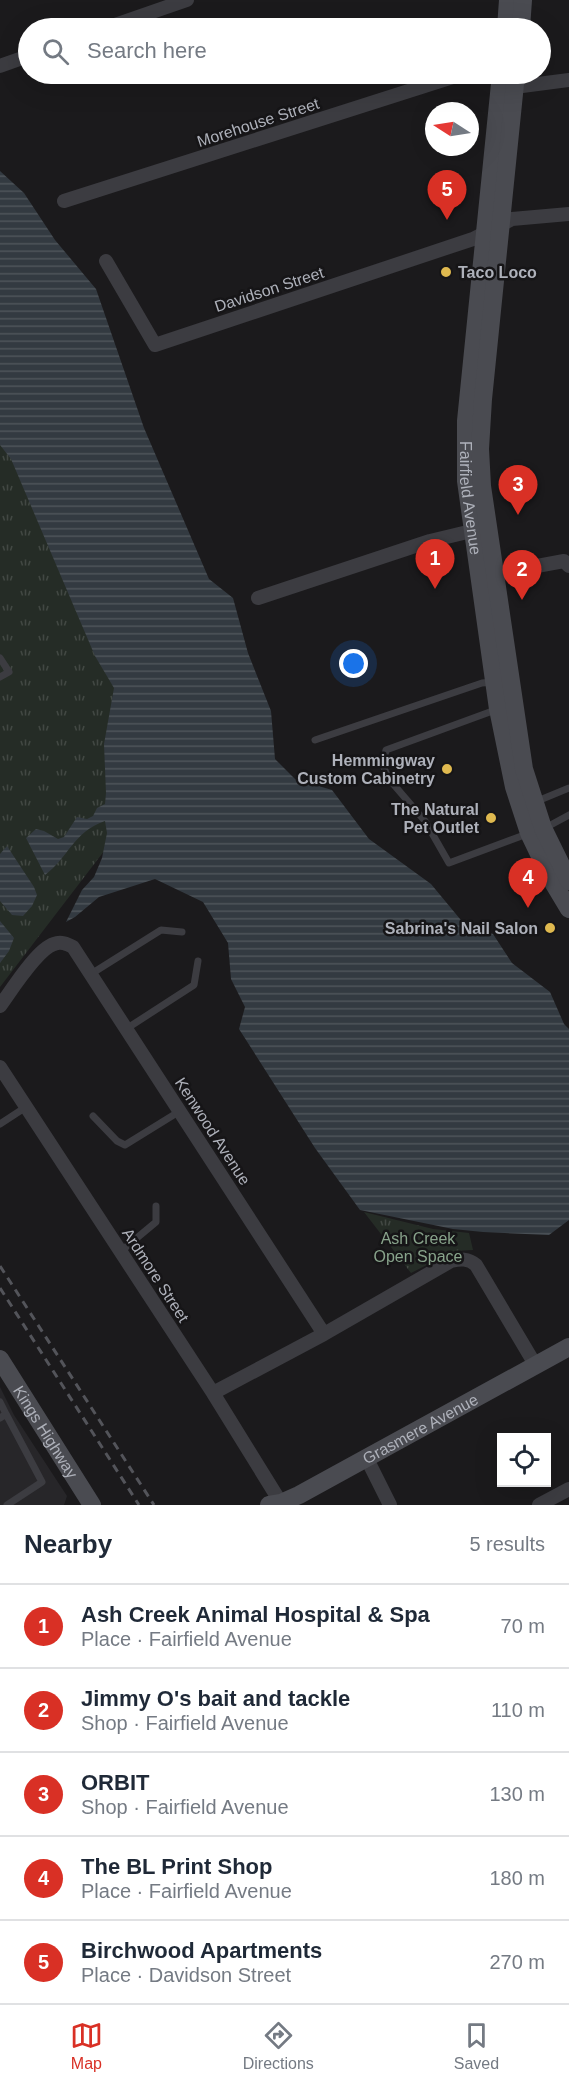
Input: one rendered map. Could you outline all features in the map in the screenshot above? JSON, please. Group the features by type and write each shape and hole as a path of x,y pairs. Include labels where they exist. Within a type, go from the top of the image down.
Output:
{"main road":[{"path":"507,18 508,0"},
{"path":"522,18 524,0"},
{"name":"Fairfield Avenue","path":"508,84 466,481 480,529 506,707 514,787 536,830 567,871"},
{"name":"Fairfield Avenue","path":"506,707 535,802 536,830 551,879 569,909"},
{"name":"Grasmere Avenue","path":"275,1504 299,1495 569,1347"},
{"name":"Kings Highway","path":"0,1359 92,1505"}],"street":[{"path":"135,18 187,0"},
{"path":"0,66 18,60"},
{"path":"551,80 569,80"},
{"name":"Morehouse Street","path":"64,201 431,84"},
{"path":"493,228 512,219 569,214"},
{"name":"Davidson Street","path":"106,261 155,345 473,239 493,228"},
{"path":"258,598 430,541 480,529"},
{"path":"487,575 564,561 569,566"},
{"name":"Kenwood Avenue","path":"0,1006 33,962 48,947 54,943 73,947 324,1334"},
{"name":"Ardmore Street","path":"0,1067 213,1393 275,1504"},
{"path":"213,1393 460,1259 476,1264 536,1366"},
{"path":"366,1457 390,1505"},
{"path":"539,1505 569,1489"}],"lane":[{"path":"0,658 9,672 0,677"},
{"path":"315,740 482,683 502,681"},
{"path":"506,707 386,750 383,765 388,778 425,821 449,863 569,815"},
{"path":"535,802 569,788"},
{"path":"91,974 161,930 182,932"},
{"path":"126,1029 194,985 198,961"},
{"path":"0,1124 26,1107"},
{"path":"93,1116 117,1141 125,1145 180,1111"},
{"path":"120,1252 156,1222 156,1206"},
{"path":"0,1402 3,1416 42,1482 7,1505"}],"shaded area":[{"path":"0,171 24,193 55,240 96,289 144,428 209,579 233,598 248,653 271,711 275,759 295,779 332,790 369,839 431,884 465,925 493,934 512,963 550,992 564,1024 569,1029 569,1220 549,1235 453,1229 360,1210 315,1148 239,1029 245,1007 231,979 228,943 203,902 155,879 99,897 66,922 82,890 94,877 102,858 107,833 105,821 78,838 45,875 26,838 36,829 58,839 64,837 77,817 87,819 93,816 97,808 105,804 104,744 114,688 95,656 11,459 0,445"},
{"path":"7,846 37,895 32,906 23,916 12,915 0,901 0,854"},
{"path":"0,921 14,938 9,951 0,963"},
{"path":"0,1387 14,1415 67,1496 64,1505 0,1505"}],"green space":[{"path":"0,283 137,669 134,812 0,987"},
{"name":"Ash Creek Open Space","path":"364,1212 433,1229 469,1233 473,1250 454,1251 411,1273"}],"railway":[{"path":"0,1266 154,1505"},
{"path":"0,1288 139,1505"}],"place":[{"name":"Birchwood Apartments","path":"447,220"},
{"name":"Taco Loco","path":"446,272"},
{"name":"ORBIT","path":"518,515"},
{"name":"Ash Creek Animal Hospital & Spa","path":"435,589"},
{"name":"Jimmy O's bait and tackle","path":"522,600"},
{"name":"Hemmingway Custom Cabinetry","path":"447,769"},
{"name":"The Natural Pet Outlet","path":"491,818"},
{"name":"The BL Print Shop","path":"528,908"},
{"name":"Sabrina's Nail Salon","path":"550,928"}]}
